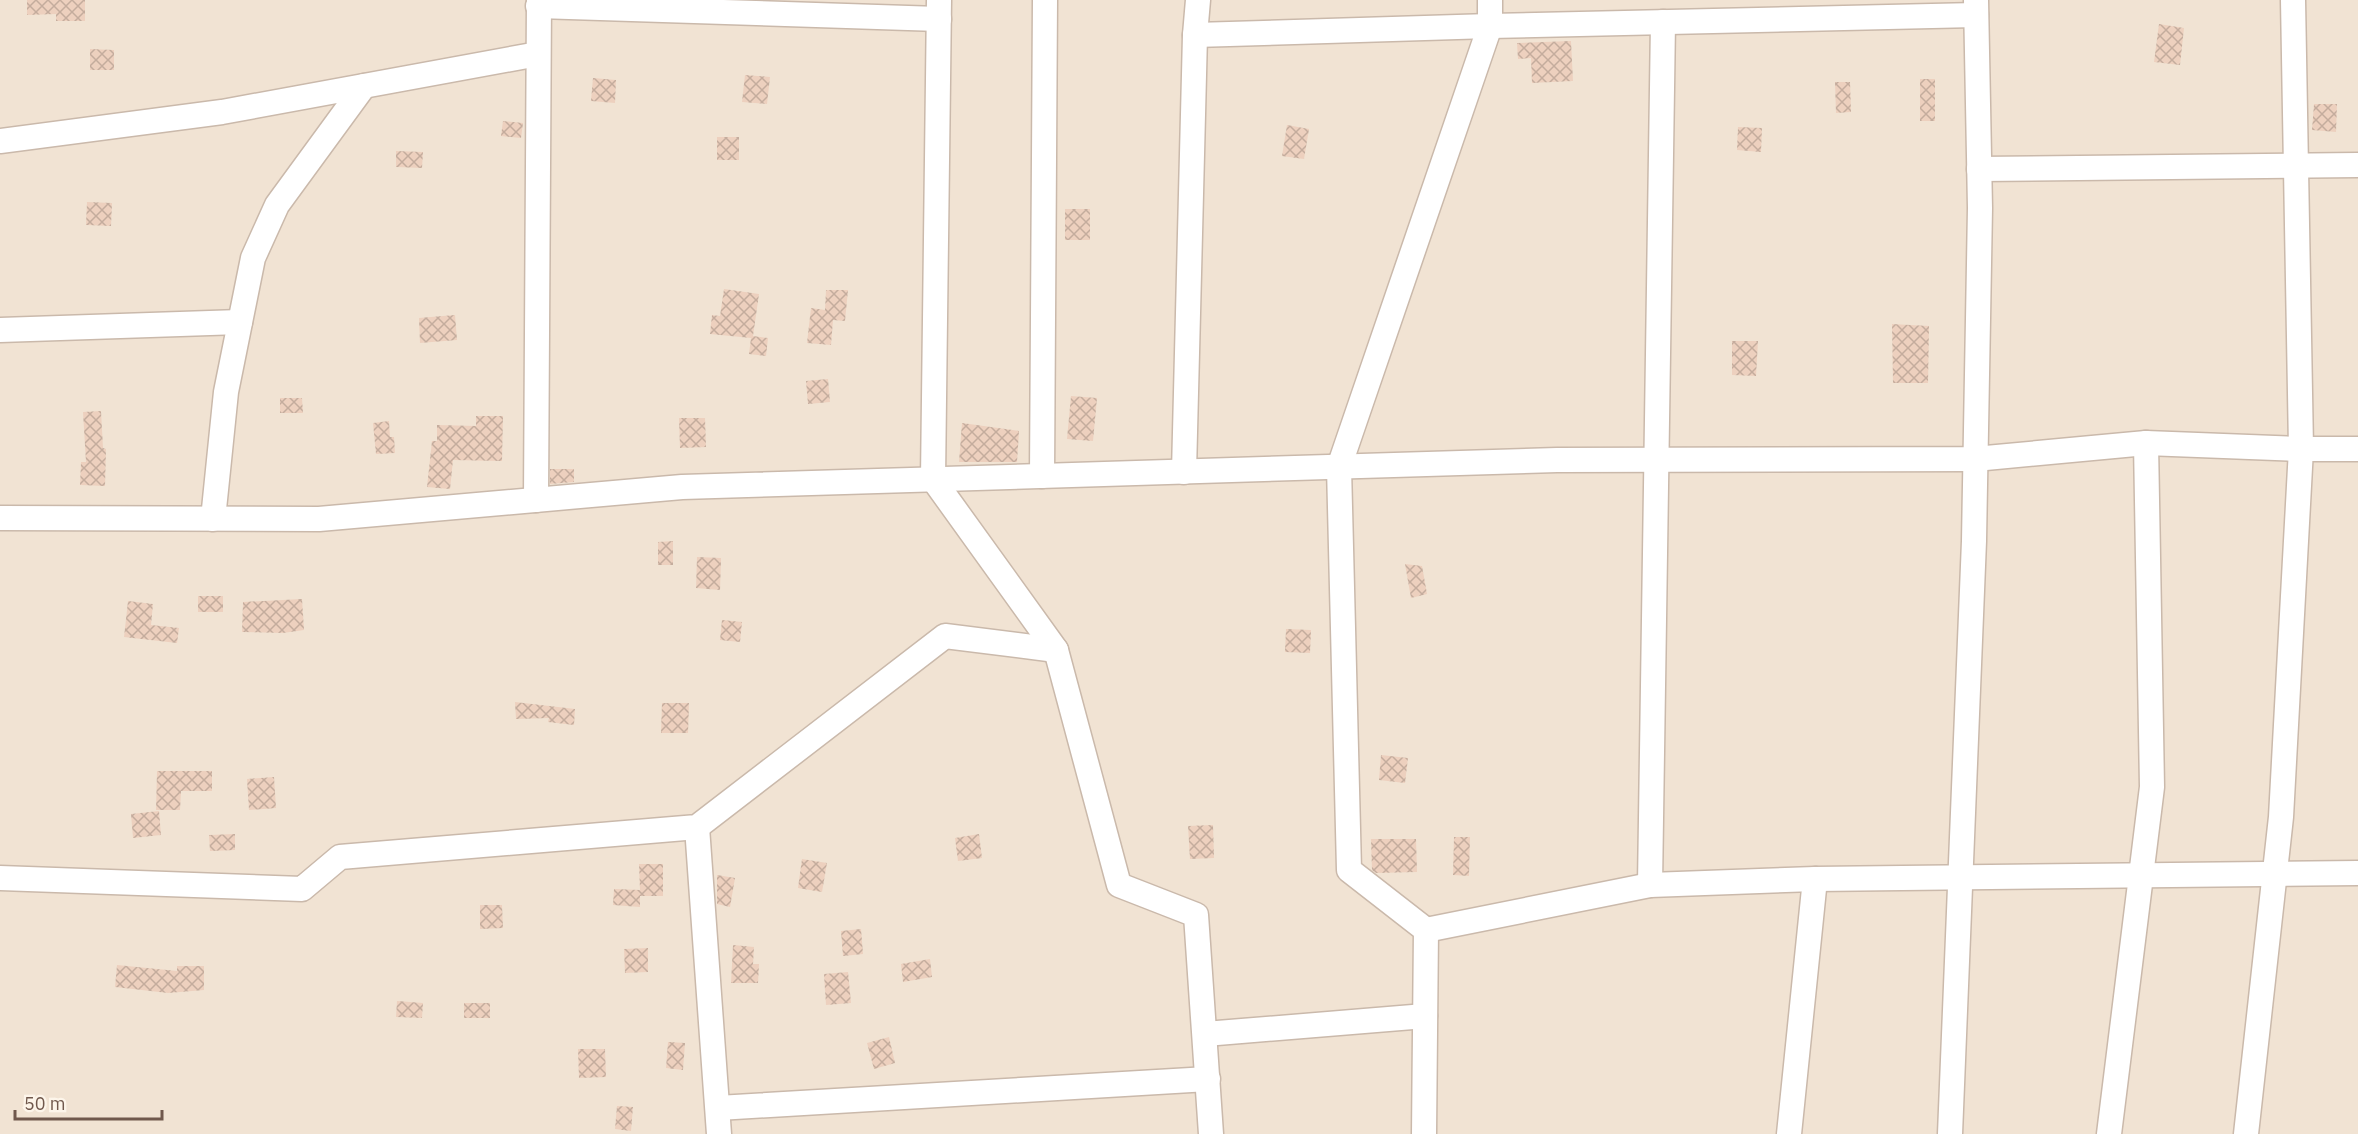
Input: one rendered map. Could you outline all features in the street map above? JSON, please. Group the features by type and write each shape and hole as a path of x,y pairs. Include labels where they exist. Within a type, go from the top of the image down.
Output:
{"street":[{"path":"1042,476 1045,0"},
{"path":"1184,472 1198,0"},
{"path":"1490,0 1490,26 1339,467 1349,870 1426,930 1650,885 1815,879 2358,873"},
{"path":"2246,1134 2281,817 2301,449 2293,0"},
{"path":"536,500 538,3 939,9 933,479 1056,650 1119,885 1196,915 1211,1134"},
{"path":"1196,35 1663,22 1976,7 1979,169 1975,459 1950,1134"},
{"path":"1650,885 1663,22"},
{"path":"0,141 222,112 538,54"},
{"path":"213,519 226,392 253,258 277,205 364,86"},
{"path":"1979,169 2358,165"},
{"path":"0,330 240,322"},
{"path":"2109,1134 2152,787 2146,443"},
{"path":"0,518 319,519 681,487 1557,460 1975,459 2146,443 2358,449"},
{"path":"0,878 302,890 340,857 697,827 945,636 1056,650"},
{"path":"697,827 719,1134"},
{"path":"1789,1134 1815,879"},
{"path":"1425,1134 1426,930"},
{"path":"1204,1034 1425,1016"},
{"path":"718,1108 1208,1079"}],"shaded area":[{"path":"0,0 2358,0 2358,1134 0,1134"}],"building":[{"path":"27,0 85,0 85,21 56,21 56,14 27,15"},
{"path":"2159,24 2184,28 2180,65 2154,62"},
{"path":"1571,41 1573,81 1532,83 1531,58 1518,59 1517,43"},
{"path":"90,49 114,50 114,70 90,70"},
{"path":"745,75 770,77 767,104 742,102"},
{"path":"593,78 616,80 615,103 591,101"},
{"path":"1920,79 1935,79 1935,121 1920,121"},
{"path":"1835,82 1850,82 1851,112 1836,113"},
{"path":"2314,104 2337,104 2336,132 2312,130"},
{"path":"503,121 523,123 521,138 501,136"},
{"path":"1287,125 1309,129 1304,159 1282,156"},
{"path":"1738,127 1762,128 1761,152 1737,150"},
{"path":"717,137 739,137 739,160 717,160"},
{"path":"396,151 423,152 422,168 396,167"},
{"path":"87,202 112,203 111,226 86,225"},
{"path":"1065,209 1090,209 1090,240 1065,240"},
{"path":"724,289 759,294 753,336 768,338 766,356 749,354 751,338 710,334 712,315 720,316"},
{"path":"826,290 848,290 845,321 833,320 831,345 807,343 811,308 825,310"},
{"path":"455,315 457,340 420,343 419,318"},
{"path":"1892,324 1929,326 1928,383 1893,383"},
{"path":"1732,341 1758,341 1756,376 1732,375"},
{"path":"828,379 830,402 808,404 806,381"},
{"path":"1071,396 1097,398 1093,441 1067,439"},
{"path":"280,398 302,398 303,413 280,413"},
{"path":"101,411 103,448 106,449 105,486 80,485 81,462 86,462 83,412"},
{"path":"476,416 503,416 502,461 453,460 450,489 427,487 432,441 437,441 437,425 476,426"},
{"path":"679,418 705,418 706,447 680,448"},
{"path":"389,421 390,437 394,437 395,453 376,454 373,423"},
{"path":"962,423 1019,431 1017,462 959,462"},
{"path":"550,469 574,469 574,482 550,484"},
{"path":"673,541 673,565 658,565 658,542"},
{"path":"697,557 721,558 720,590 696,588"},
{"path":"1405,564 1422,566 1427,594 1411,598"},
{"path":"198,596 223,596 223,612 198,612"},
{"path":"302,599 304,630 283,633 242,632 243,602"},
{"path":"128,601 153,604 151,625 179,628 177,643 124,637"},
{"path":"722,620 742,622 740,642 720,640"},
{"path":"1286,629 1311,630 1310,653 1285,652"},
{"path":"515,702 575,709 574,725 548,722 549,718 516,719"},
{"path":"662,703 689,703 688,733 661,733"},
{"path":"1381,755 1408,758 1405,783 1379,780"},
{"path":"157,771 212,771 212,791 181,791 180,810 156,810"},
{"path":"274,777 276,808 249,810 247,779"},
{"path":"159,811 161,835 133,838 131,814"},
{"path":"1213,825 1214,858 1190,859 1188,826"},
{"path":"235,834 235,850 210,851 209,835"},
{"path":"979,834 982,858 958,861 955,838"},
{"path":"1454,837 1470,837 1469,876 1453,875"},
{"path":"1371,839 1416,839 1417,872 1376,873 1372,870"},
{"path":"802,859 827,863 822,892 798,888"},
{"path":"639,864 663,864 663,896 640,896 640,907 613,905 614,889 640,890"},
{"path":"717,875 735,878 730,907 717,904"},
{"path":"480,905 502,905 503,928 480,929"},
{"path":"861,929 863,954 843,956 841,931"},
{"path":"733,945 754,947 753,964 759,964 758,983 731,983"},
{"path":"648,948 648,972 625,973 624,949"},
{"path":"930,959 932,977 903,982 901,964"},
{"path":"117,965 177,971 177,966 204,966 204,990 168,993 115,987"},
{"path":"848,972 851,1003 826,1005 824,974"},
{"path":"397,1001 423,1003 422,1018 396,1017"},
{"path":"464,1003 490,1003 490,1018 464,1018"},
{"path":"889,1037 895,1063 874,1069 867,1043"},
{"path":"668,1042 685,1043 683,1070 666,1068"},
{"path":"578,1049 605,1049 606,1077 579,1078"},
{"path":"617,1106 633,1107 631,1131 615,1129"}]}
